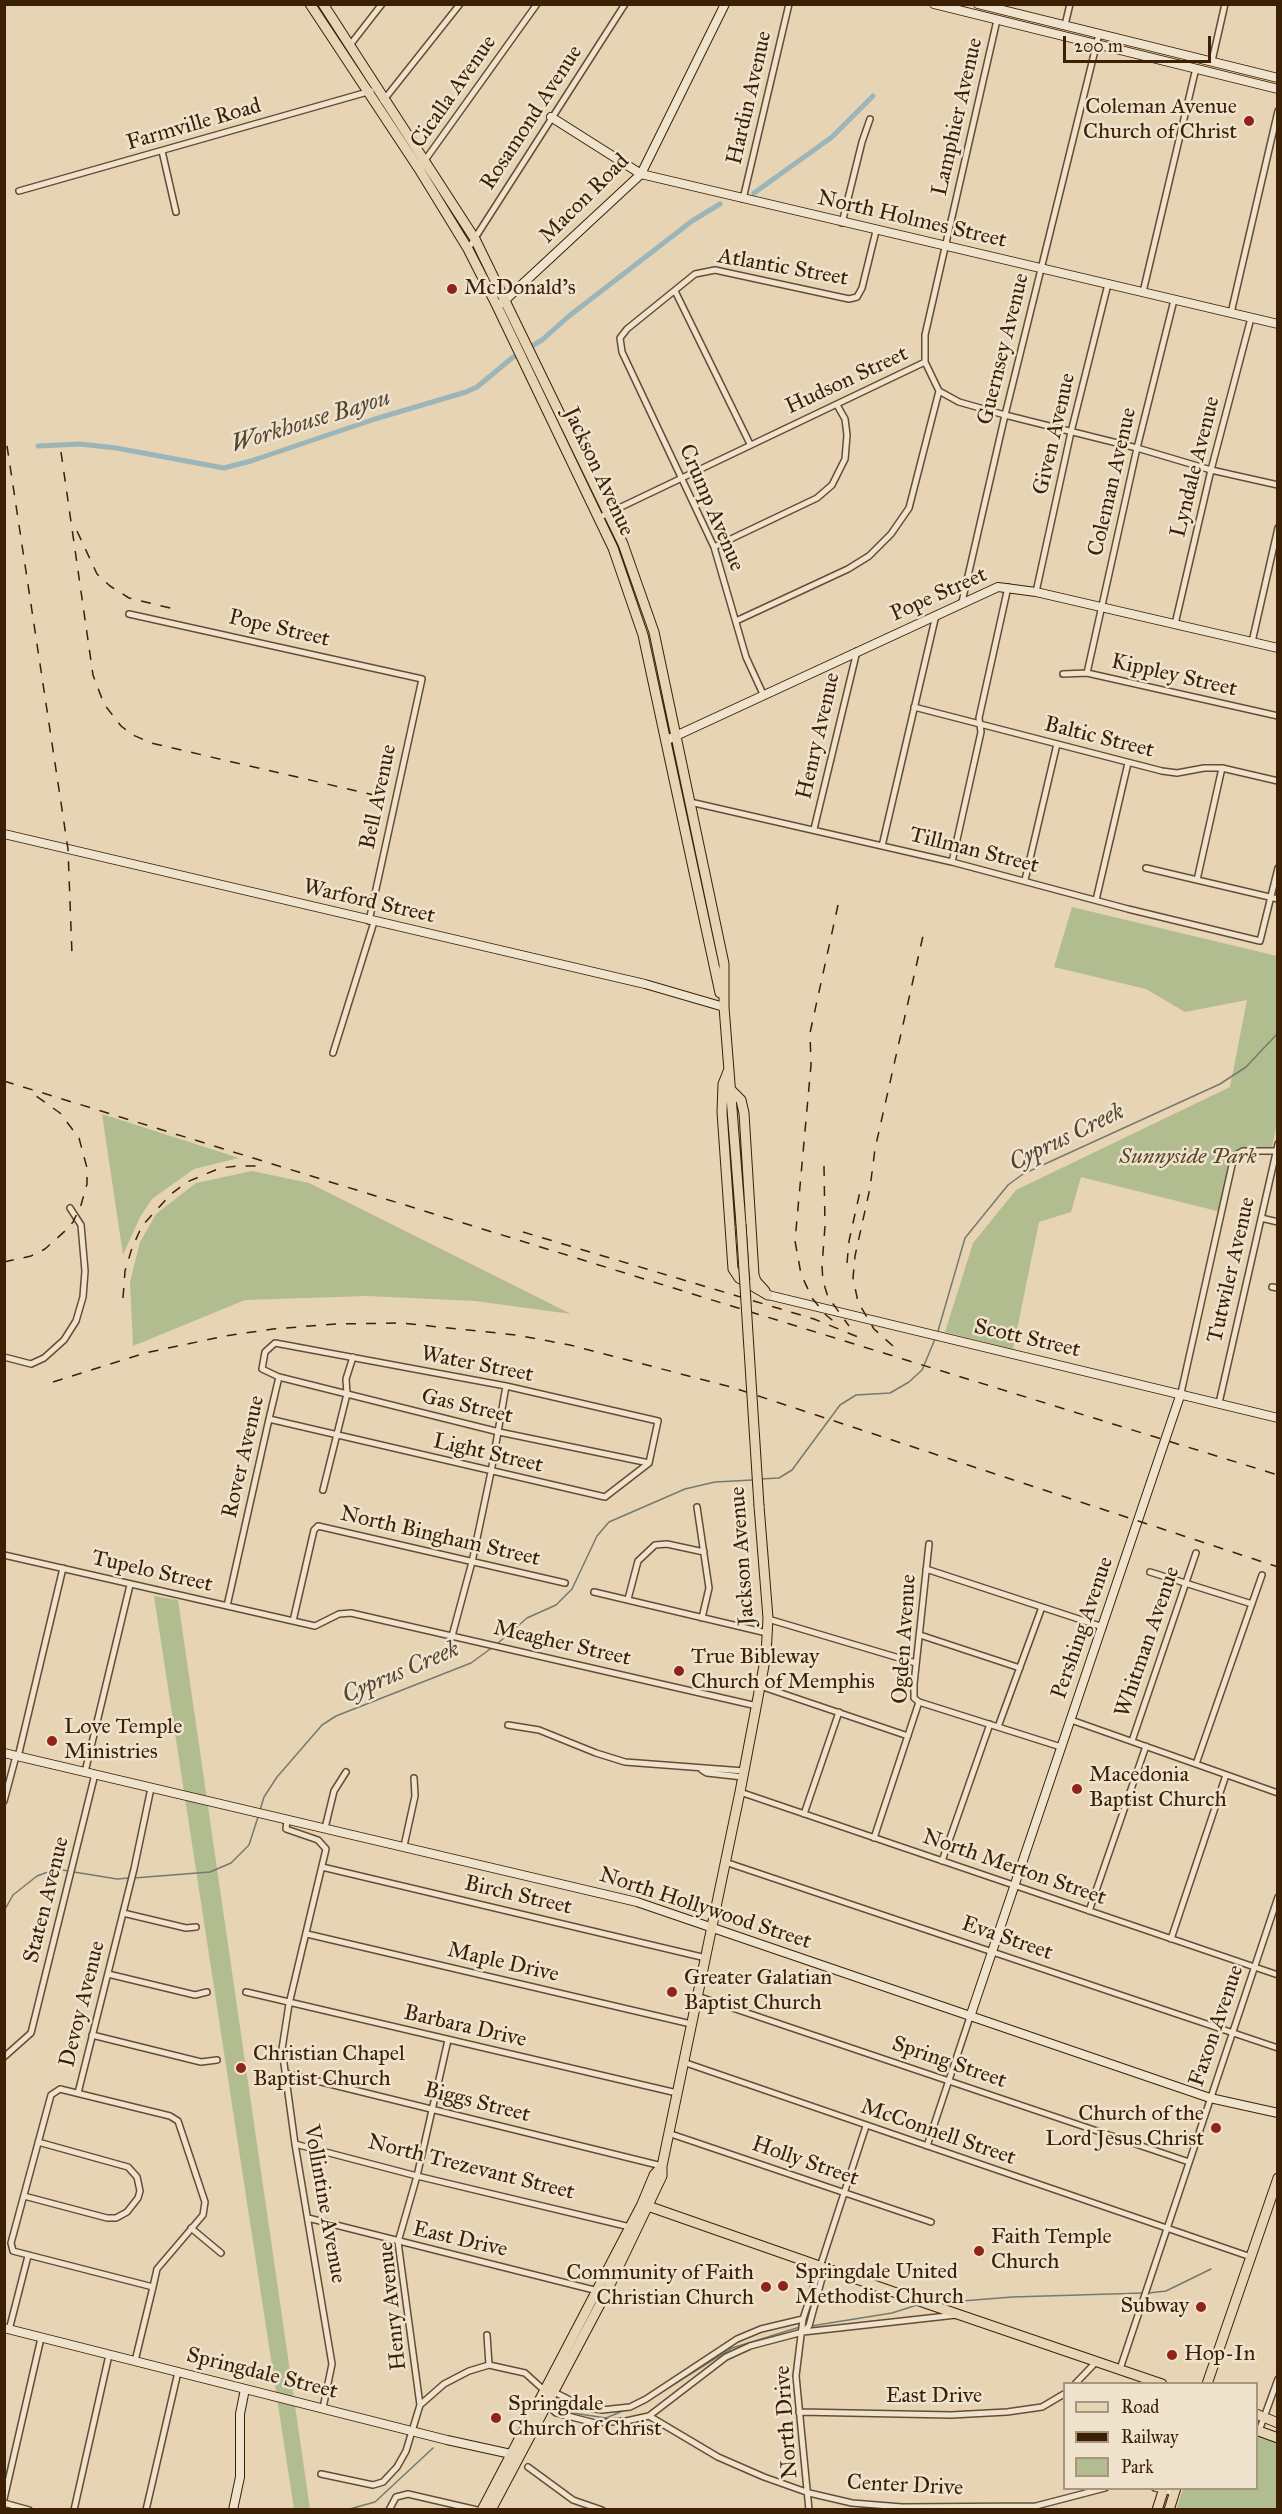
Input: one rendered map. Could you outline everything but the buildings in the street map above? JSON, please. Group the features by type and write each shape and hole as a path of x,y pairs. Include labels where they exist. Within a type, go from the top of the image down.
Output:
{"main road":[{"name":"Jackson Avenue","path":"310,4 468,249 613,548 644,635 702,915 724,1007"},
{"name":"Jackson Avenue","path":"323,4 475,239 623,544 654,632 724,964 724,1007 768,1618 757,1706 668,2133 662,2176 655,2193 634,2228 606,2293 482,2510"},
{"name":"Macon Road","path":"497,306 506,301 641,174 725,4"},
{"path":"934,4 1278,89"},
{"path":"978,4 1278,78"},
{"name":"North Holmes Street","path":"551,117 641,174 1278,324"},
{"name":"Pope Street","path":"667,740 993,588 1008,586 1278,648"},
{"name":"Warford Street","path":"4,834 645,984 724,1007"},
{"path":"729,1067 723,1084 722,1112 733,1269 739,1278 768,1296"},
{"path":"731,1090 741,1100 744,1113 754,1275 768,1296"},
{"name":"Scott Street","path":"768,1296 1278,1418"},
{"name":"Pershing Avenue","path":"970,2017 1181,1393"},
{"name":"North Hollywood Street","path":"4,1753 638,1902 1210,2098 1278,2113"},
{"name":"Jackson Avenue","path":"646,2205 654,2175 662,2166"},
{"path":"1207,2382 1278,2178"},
{"path":"655,2193 658,2204 666,2212"},
{"path":"646,2205 1156,2382"},
{"name":"Jackson Avenue","path":"491,2510 514,2455 551,2410 549,2391 596,2289 634,2228"},
{"name":"Springdale Street","path":"7,2329 514,2455"},
{"path":"233,2510 240,2477 240,2414 245,2389"},
{"path":"1260,2416 1278,2423"},
{"path":"1258,2430 1278,2438"},
{"path":"1157,2510 1161,2490"},
{"path":"1169,2510 1175,2491"}],"street":[{"path":"343,54 382,4"},
{"path":"376,105 386,99 460,4"},
{"name":"Cicalla Avenue","path":"419,170 537,4"},
{"name":"Rosamond Avenue","path":"468,249 625,4"},
{"name":"Hardin Avenue","path":"743,199 789,4"},
{"path":"1065,25 1070,4"},
{"path":"1212,61 1225,4"},
{"name":"Lamphier Avenue","path":"925,362 925,335 997,20"},
{"name":"Guernsey Avenue","path":"962,602 1005,415 1099,34"},
{"path":"1143,292 1196,68"},
{"name":"Farmville Road","path":"19,191 368,93 377,87"},
{"path":"1231,313 1278,111"},
{"path":"842,223 870,119"},
{"path":"162,151 176,212"},
{"name":"Atlantic Street","path":"620,338 627,328 695,274 715,270 849,299 857,297 862,288 876,231"},
{"name":"Given Avenue","path":"1036,592 1071,432 1108,284"},
{"path":"675,291 750,444"},
{"name":"Coleman Avenue","path":"1087,673 1137,448 1174,300"},
{"name":"Lyndale Avenue","path":"1175,624 1211,470 1251,318"},
{"name":"Crump Avenue","path":"620,338 622,352 683,477 714,547 746,657 763,694"},
{"name":"Hudson Street","path":"598,518 925,362 939,391"},
{"path":"736,621 848,569 869,556 891,534 909,508 939,391 959,402 1005,415 1137,448 1211,470 1278,485"},
{"path":"714,547 817,498 832,485 845,459 847,435 845,419 837,405"},
{"path":"1252,642 1278,528"},
{"path":"952,862 981,725 979,718 1008,586"},
{"name":"Pope Street","path":"129,614 422,679"},
{"path":"882,846 936,615"},
{"path":"644,635 654,632"},
{"name":"Henry Avenue","path":"814,830 857,651"},
{"name":"Kippley Street","path":"1063,674 1087,673 1278,716"},
{"name":"Bell Avenue","path":"333,1053 371,921 422,679"},
{"name":"Baltic Street","path":"914,707 1128,763 1177,773 1204,768 1222,768 1278,781"},
{"path":"1025,880 1057,744"},
{"path":"1096,900 1128,763"},
{"path":"1197,880 1222,768"},
{"name":"Tillman Street","path":"678,799 952,862 1260,941 1274,898"},
{"path":"1146,868 1274,898 1278,868"},
{"path":"702,915 713,914"},
{"name":"Tutwiler Avenue","path":"1219,1403 1278,1144"},
{"name":"Pershing Avenue","path":"1181,1393 1234,1156 1243,1151 1277,1151"},
{"path":"4,1357 32,1364 44,1358 64,1340 76,1321 83,1297 85,1271 81,1225 70,1208"},
{"path":"1261,1218 1278,1222"},
{"name":"Rover Avenue","path":"227,1606 279,1377 262,1369 265,1352 275,1343 289,1344"},
{"name":"Water Street","path":"289,1344 506,1386 658,1422 649,1463"},
{"path":"323,1490 347,1394 346,1379 353,1357"},
{"name":"Gas Street","path":"279,1377 499,1432 649,1463"},
{"path":"452,1636 472,1562 499,1432 506,1386"},
{"name":"Light Street","path":"269,1419 605,1497 649,1463"},
{"path":"697,1508 709,1588 702,1618"},
{"name":"North Bingham Street","path":"293,1621 313,1534 316,1527 323,1526 565,1583"},
{"path":"628,1599 638,1561 655,1545 667,1544 704,1552"},
{"name":"Ogden Avenue","path":"874,1838 919,1702 914,1698 916,1663 921,1635 929,1544"},
{"name":"Whitman Avenue","path":"1132,1741 1196,1553"},
{"name":"Tupelo Street","path":"4,1555 293,1621"},
{"path":"4,1801 63,1568"},
{"path":"926,1569 1103,1627"},
{"path":"1150,1572 1252,1605"},
{"path":"1196,1764 1262,1575"},
{"path":"85,1772 130,1585"},
{"path":"594,1592 767,1633"},
{"path":"998,1727 1042,1607"},
{"name":"Meagher Street","path":"293,1621 315,1626 339,1614 351,1613 757,1706"},
{"path":"768,1618 916,1663"},
{"path":"921,1635 1020,1668"},
{"path":"760,1686 908,1736"},
{"path":"919,1702 1061,1748"},
{"path":"804,1814 839,1712"},
{"path":"1071,1719 1226,1775 1277,1790"},
{"path":"942,1861 990,1724"},
{"path":"508,1725 539,1730 625,1762 744,1774"},
{"path":"1089,1911 1146,1746"},
{"path":"325,1828 334,1791 346,1772"},
{"name":"Staten Avenue","path":"4,2057 31,2033 95,1774"},
{"path":"1172,1939 1226,1775"},
{"path":"404,1846 415,1796 414,1778"},
{"name":"Devoy Avenue","path":"28,2256 13,2251 11,2243 51,2095 60,2089 78,2093 134,1869 151,1788"},
{"name":"North Merton Street","path":"740,1792 1278,1975"},
{"name":"Vollintine Avenue","path":"287,1820 286,1828 318,1840 326,1849 289,2004 283,2042 295,2144 332,2364 324,2408"},
{"name":"Eva Street","path":"725,1862 1278,2048"},
{"name":"Birch Street","path":"322,1867 706,1958"},
{"name":"Faxon Avenue","path":"1120,2369 1278,1898"},
{"path":"123,1913 186,1928 196,1927"},
{"name":"Maple Drive","path":"307,1934 691,2024"},
{"path":"108,1974 195,1995 207,1992"},
{"name":"Barbara Drive","path":"246,1992 289,2004 677,2093"},
{"name":"Spring Street","path":"697,1996 1189,2162"},
{"name":"Pershing Avenue","path":"927,2146 970,2017"},
{"path":"92,2035 201,2062 217,2060"},
{"name":"Henry Avenue","path":"321,2474 373,2485 383,2482 397,2467 406,2451 420,2405 398,2242 417,2176 448,2040"},
{"name":"McConnell Street","path":"683,2062 1251,2257"},
{"name":"Biggs Street","path":"285,2073 662,2166"},
{"path":"78,2093 170,2116 178,2121 205,2202 203,2215 157,2269 135,2361"},
{"name":"North Drive","path":"809,2510 796,2376 804,2326 822,2278 821,2266 866,2126"},
{"name":"Holly Street","path":"668,2133 931,2223"},
{"path":"24,2196 107,2218 116,2218 127,2212 138,2198 140,2191 137,2177 128,2167 38,2142"},
{"name":"North Trezevant Street","path":"295,2144 634,2228"},
{"name":"East Drive","path":"308,2218 606,2293"},
{"path":"191,2228 221,2253"},
{"path":"7,2329 28,2256 153,2288"},
{"path":"420,2405 444,2384 469,2371 489,2365 525,2373 549,2391 584,2407 602,2410 630,2407 646,2399 737,2339 761,2329 960,2315"},
{"path":"551,2410 594,2423 626,2421 649,2416 726,2357 804,2326"},
{"path":"487,2335 489,2365"},
{"path":"4,2499 41,2338"},
{"path":"74,2510 109,2355"},
{"path":"1077,2382 1097,2361"},
{"path":"146,2510 178,2372"},
{"path":"1258,2430 1260,2416 1278,2379"},
{"name":"East Drive","path":"799,2412 951,2415 1006,2412 1042,2407 1063,2395"},
{"name":"Center Drive","path":"649,2416 718,2457 809,2493 852,2503 892,2506 1036,2506 1097,2490"},
{"path":"528,2467 573,2500 602,2510"},
{"path":"389,2510 396,2497 408,2494 477,2510"},
{"path":"4,2503 29,2510"}],"green space":[{"name":"Sunnyside Park","path":"1072,907 1277,956 1277,1122 1271,1152 1243,1151 1234,1156 1221,1212 1081,1177 1071,1212 1039,1222 1013,1349 945,1332 973,1243 1016,1190 1230,1087 1247,1000 1185,1012 1146,989 1054,967"},
{"path":"102,1114 239,1158 194,1169 152,1199 140,1217 123,1255"},
{"path":"252,1171 309,1183 571,1314 475,1301 367,1296 245,1300 133,1346 130,1282 140,1242 156,1214 196,1183"},
{"path":"154,1596 178,1600 310,2509 294,2509"},
{"path":"1258,2435 1277,2442 1277,2509 1176,2510 1183,2490 1258,2490"}],"waterway":[{"path":"754,193 832,137 873,96"},
{"name":"Workhouse Bayou","path":"38,446 80,444 116,448 224,468 466,392 477,387 512,358 542,340 569,316 692,221 720,204"},
{"name":"Cyprus Creek","path":"938,1331 965,1238 1008,1185 1023,1174 1220,1084 1246,1067 1278,1033"},
{"name":"Cyprus Creek","path":"760,1479 779,1478 792,1470 840,1405 856,1395 890,1393 909,1382 922,1370 935,1339"},
{"name":"Cyprus Creek","path":"497,1644 527,1618 556,1605 572,1589 597,1536 609,1522 685,1489 715,1482 752,1480"},
{"name":"Cyprus Creek","path":"260,1810 264,1797 277,1777 322,1725 336,1716 471,1663 493,1647"},
{"name":"Cyprus Creek","path":"134,1878 210,1872 231,1863 249,1845 258,1817"},
{"name":"Cyprus Creek","path":"4,1911 13,1895 37,1876 56,1869 69,1871"},
{"name":"Cyprus Creek","path":"74,1872 117,1879 129,1878"},
{"path":"1148,2293 1166,2291 1211,2269"},
{"path":"931,2300 945,2297 962,2301 1012,2297 1144,2293"},
{"path":"811,2326 892,2313 917,2305"},
{"path":"644,2403 732,2348 800,2327"},
{"path":"551,2407 558,2405 566,2412 606,2418 625,2410"},
{"path":"346,2510 375,2502 433,2448"},
{"path":"284,2510 301,2510"}],"railway":[{"path":"4,426 68,849 72,954"},
{"path":"61,452 93,675 104,704 121,726 133,735 151,743 387,798"},
{"path":"77,531 97,574 110,586 129,598 178,610"},
{"path":"838,905 810,1033 811,1065 795,1241 801,1274 812,1298 838,1325"},
{"path":"893,1346 874,1329 858,1302 853,1278 875,1149 925,927"},
{"path":"4,1081 1278,1475"},
{"path":"4,1262 31,1256 45,1249 65,1231 73,1222 81,1205 87,1184 87,1168 79,1138 60,1113 36,1096"},
{"path":"123,1298 125,1271 142,1226 171,1194 187,1182 220,1168 261,1166"},
{"path":"824,1166 823,1281 828,1297 849,1326"},
{"path":"847,1263 849,1241 861,1187"},
{"path":"523,1232 814,1319 863,1339"},
{"path":"53,1382 145,1353 225,1336 273,1329 336,1324 401,1323 516,1335 570,1345 731,1387 1278,1567"}],"place":[{"name":"Coleman Avenue Church of Christ","path":"1249,121"},
{"name":"McDonald's","path":"452,289"},
{"name":"True Bibleway Church of Memphis","path":"679,1671"},
{"name":"Love Temple Ministries","path":"52,1741"},
{"name":"Macedonia Baptist Church","path":"1077,1789"},
{"name":"Greater Galatian Baptist Church","path":"672,1992"},
{"name":"Christian Chapel Baptist Church","path":"241,2068"},
{"name":"Church of the Lord Jesus Christ","path":"1216,2128"},
{"name":"Faith Temple Church","path":"979,2251"},
{"name":"Springdale United Methodist Church","path":"783,2286"},
{"name":"Community of Faith Christian Church","path":"766,2287"},
{"name":"Subway","path":"1201,2307"},
{"name":"Hop-In","path":"1172,2355"},
{"name":"Springdale Church of Christ","path":"496,2418"}]}
